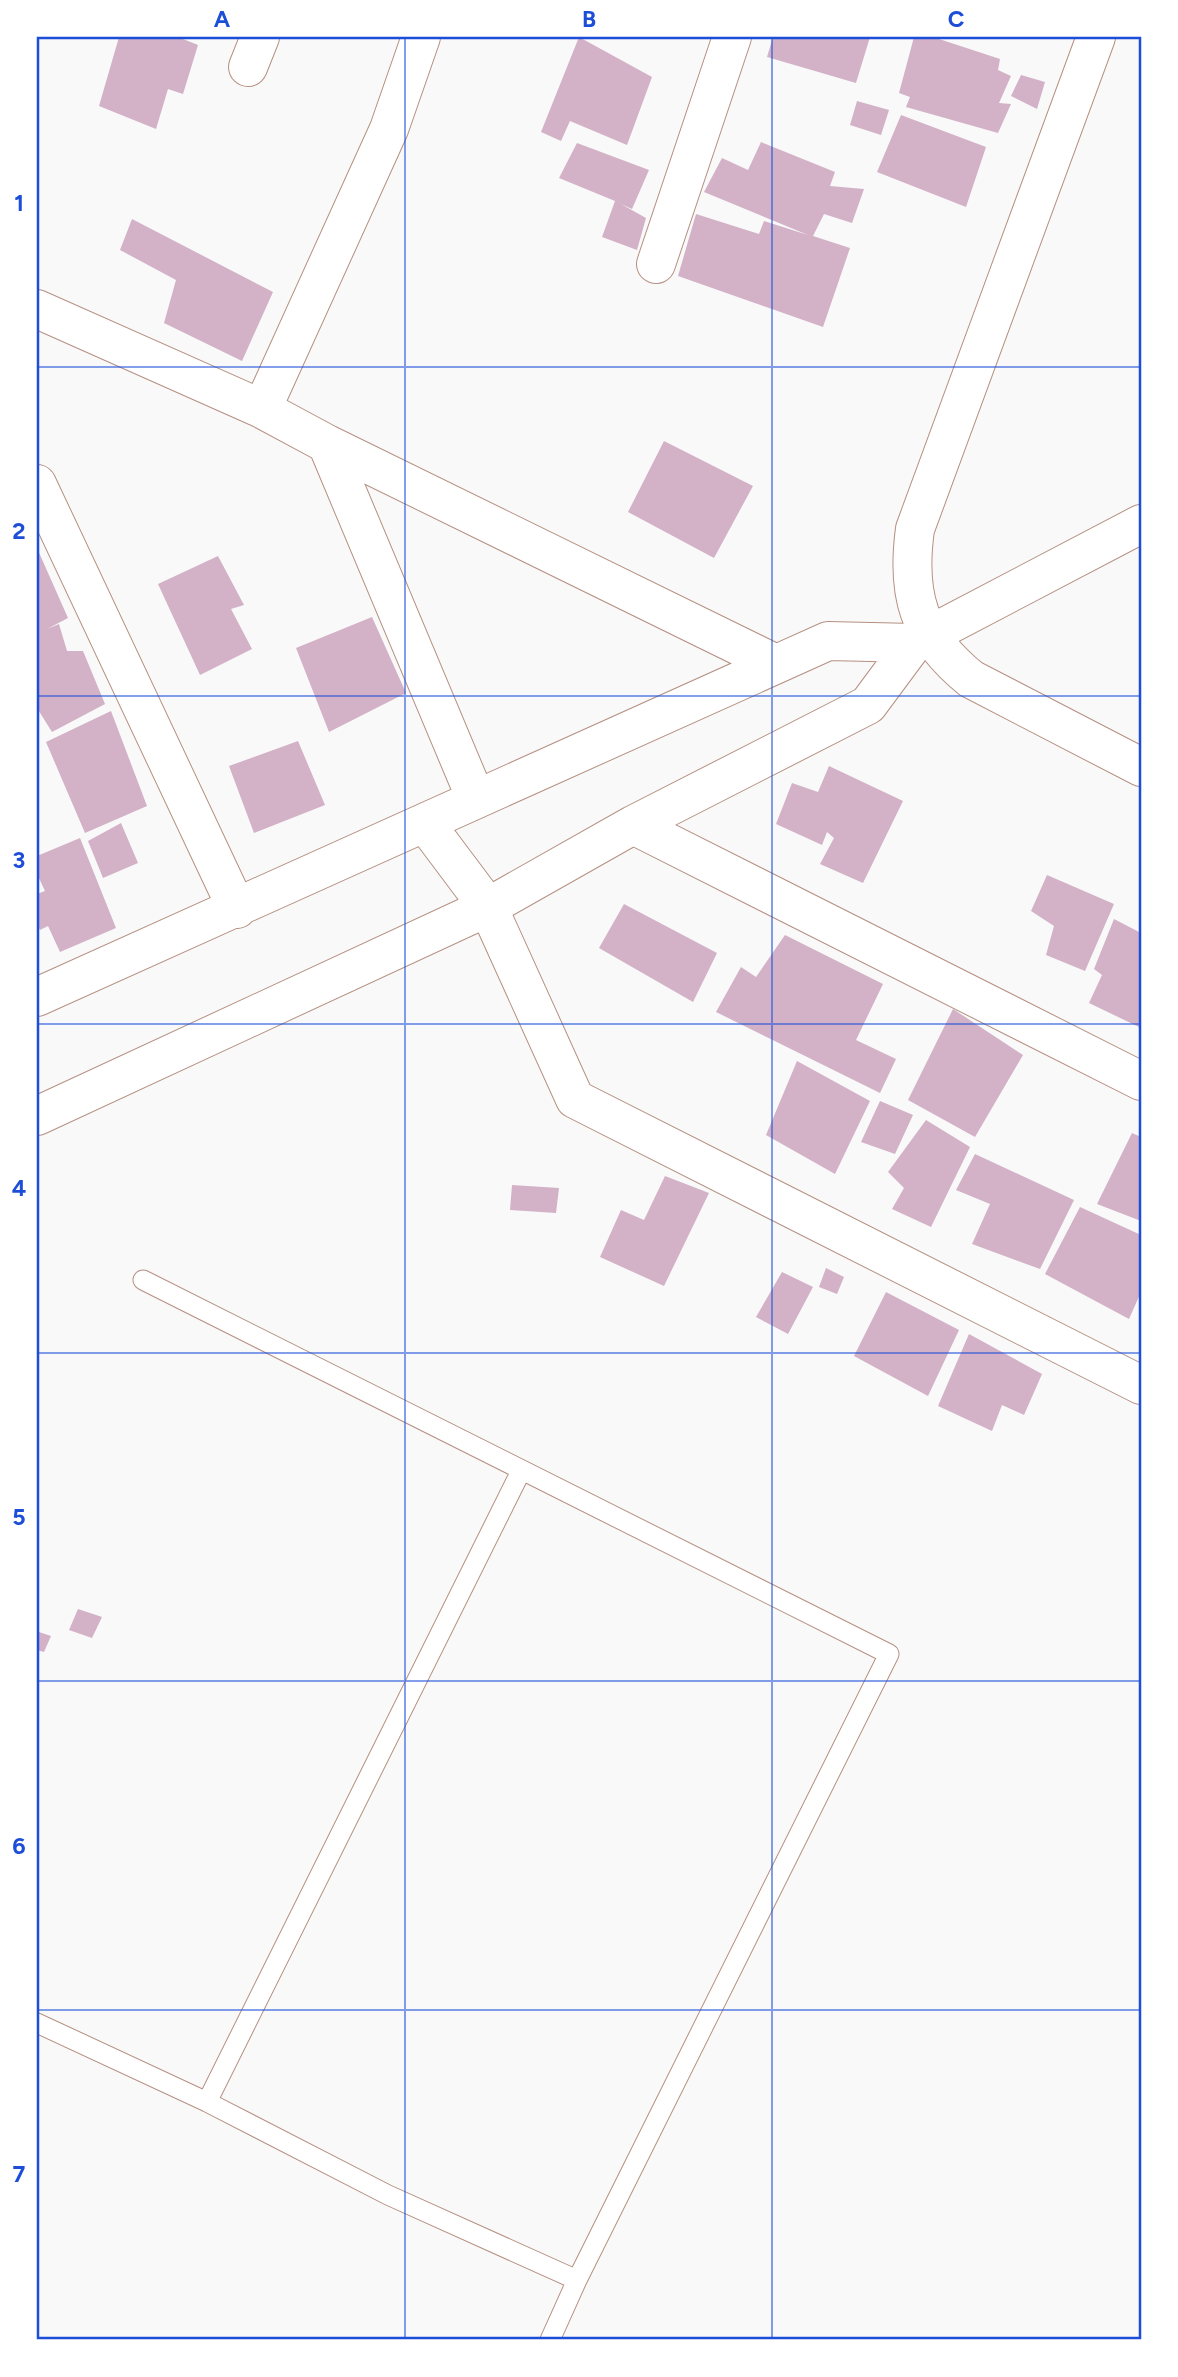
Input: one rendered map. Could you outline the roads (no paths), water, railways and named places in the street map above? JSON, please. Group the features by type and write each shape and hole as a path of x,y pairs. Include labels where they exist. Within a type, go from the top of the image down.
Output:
{"street":[{"path":"262,409 388,129 421,37"},
{"path":"656,264 732,37"},
{"path":"1096,37 915,529 911,561 913,594 921,639 971,679 1141,767"},
{"path":"37,309 262,409 327,444 776,664"},
{"path":"327,444 476,799"},
{"path":"37,484 237,909"},
{"path":"37,1116 488,907 633,825 868,705 921,639 1141,524"},
{"path":"37,997 828,641 921,639"},
{"path":"425,823 488,907 575,1099 1141,1385"},
{"path":"633,825 1141,1082"}],"lane":[{"path":"143,1280 889,1654 577,2280 550,2340"},
{"path":"207,2102 521,1471"},
{"path":"37,2022 207,2102 388,2195 577,2280"}]}
